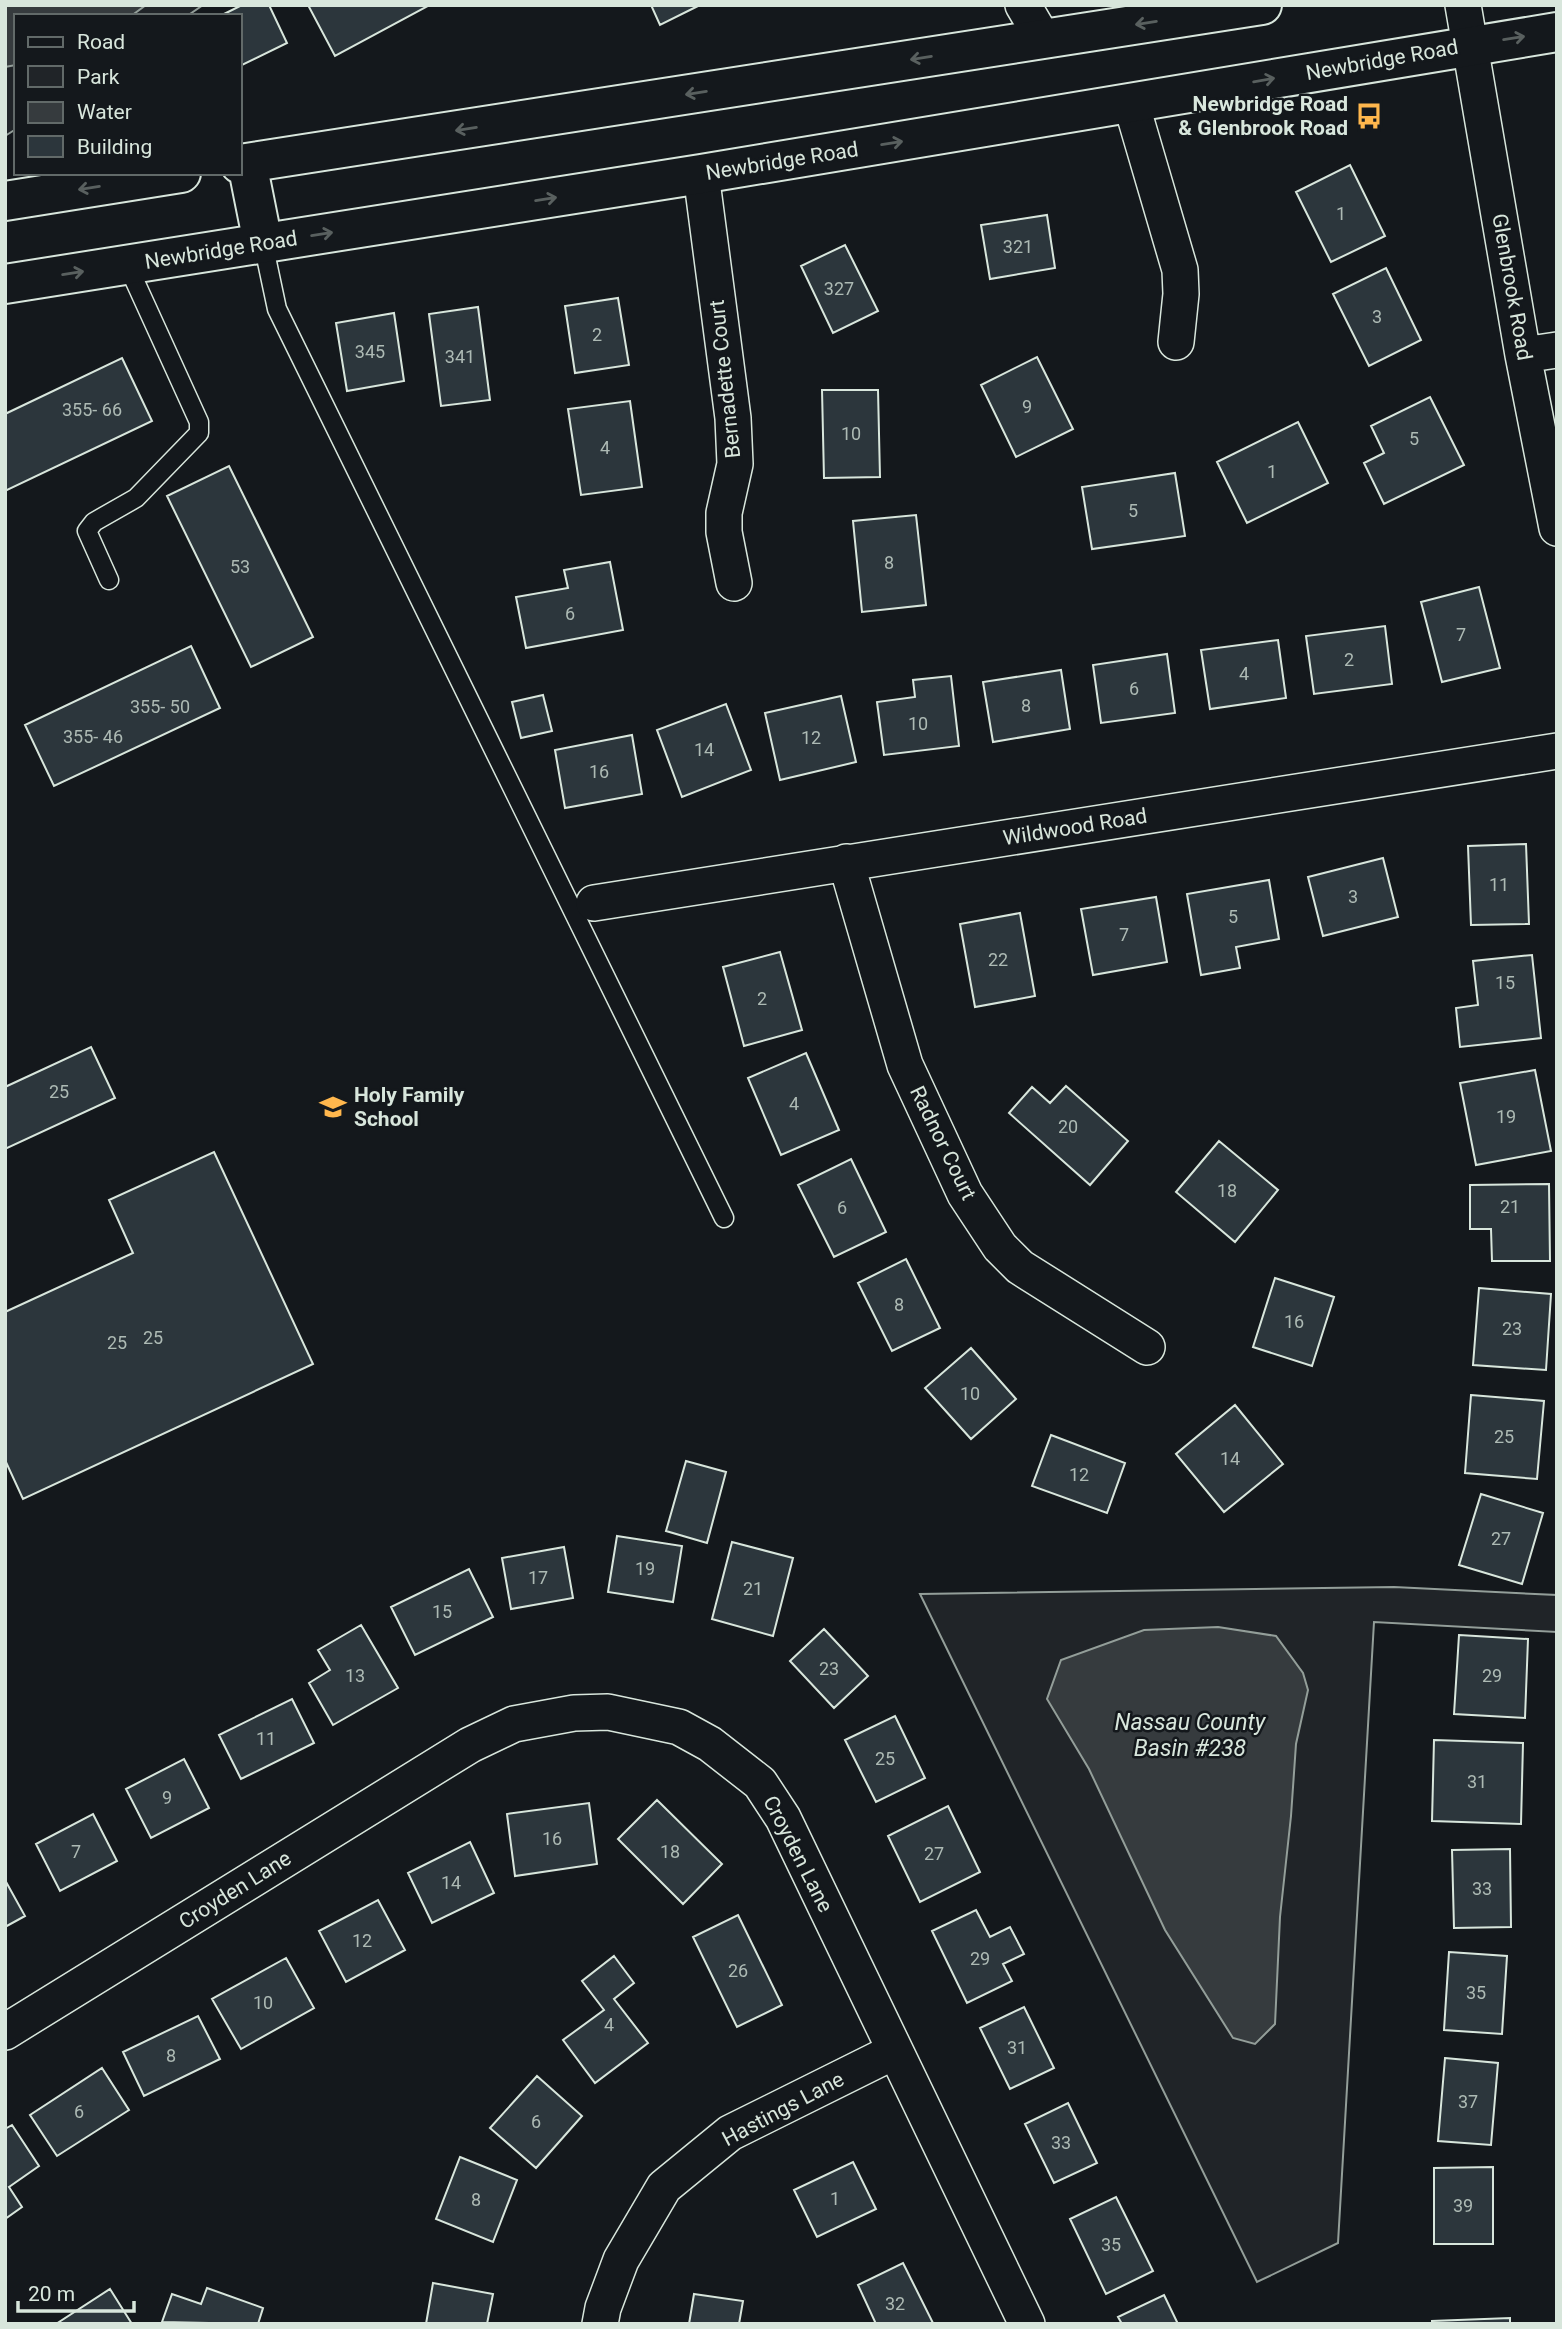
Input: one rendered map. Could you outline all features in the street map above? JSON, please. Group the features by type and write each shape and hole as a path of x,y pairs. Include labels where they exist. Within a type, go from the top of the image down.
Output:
{"main road":[{"path":"263,243 243,164 1262,5"},
{"name":"Newbridge Road","path":"5,284 701,174 1557,32"},
{"path":"5,201 168,175"}],"street":[{"path":"1023,5 1043,38"},
{"name":"Glenbrook Road","path":"1463,5 1540,353 1557,528"},
{"path":"1131,103 1180,270 1181,294 1176,342"},
{"name":"Bernadette Court","path":"701,174 733,418 735,464 723,513 734,583"},
{"name":"Wildwood Road","path":"594,903 1557,751"},
{"name":"Radnor Court","path":"846,862 905,1065 965,1194 1000,1247 1020,1267 1147,1348"},
{"name":"Croyden Lane","path":"5,2032 470,1745 514,1724 574,1713 608,1712 679,1727 710,1744 760,1783 783,1818 1027,2324"},
{"name":"Hastings Lane","path":"600,2324 603,2308 621,2260 664,2188 730,2133 895,2051"}],"lane":[{"path":"263,243 277,309 724,1218"},
{"path":"109,580 87,531 94,522 136,498 199,433 199,422 127,264"}],"green space":[{"path":"5,5 203,5 190,14 14,14 14,130 5,136"},
{"path":"1394,1587 1557,1595 1557,1632 1374,1622 1338,2243 1257,2282 920,1594"}],"water":[{"path":"5,5 146,5 134,14 14,14 14,65 5,67"},
{"name":"Nassau County Basin #238","path":"1218,1627 1276,1636 1303,1673 1308,1690 1296,1744 1280,1917 1275,2024 1255,2044 1233,2038 1165,1930 1089,1769 1047,1699 1061,1660 1144,1630"}],"building":[{"path":"242,5 269,5 287,43 242,65 242,14 224,14"},
{"path":"308,5 428,5 428,6 335,56"},
{"path":"651,5 700,5 660,25"},
{"path":"1350,165 1385,236 1331,262 1296,192"},
{"path":"1047,215 1055,268 990,279 981,225"},
{"path":"845,245 878,311 833,333 801,266"},
{"path":"1386,268 1421,340 1369,366 1333,294"},
{"path":"618,298 629,365 575,373 565,306"},
{"path":"478,307 490,400 441,406 429,314"},
{"path":"394,313 404,381 347,391 336,323"},
{"path":"1037,357 1073,429 1016,457 981,385"},
{"path":"122,358 152,421 5,491 5,414"},
{"path":"822,390 878,390 880,477 824,478"},
{"path":"1430,397 1464,465 1384,504 1364,463 1384,453 1371,426"},
{"path":"630,401 642,487 581,495 568,409"},
{"path":"1298,422 1328,483 1247,523 1217,462"},
{"path":"229,466 313,637 251,667 167,496"},
{"path":"1175,473 1185,536 1092,549 1082,487"},
{"path":"916,515 926,605 862,612 853,521"},
{"path":"610,562 623,630 526,648 516,597 568,588 564,570"},
{"path":"1479,587 1500,668 1442,682 1421,602"},
{"path":"1385,626 1392,684 1314,694 1306,636"},
{"path":"1278,640 1286,698 1210,709 1201,650"},
{"path":"191,646 220,708 54,786 25,725"},
{"path":"1167,654 1175,713 1101,723 1093,665"},
{"path":"1061,670 1070,729 993,742 983,682"},
{"path":"951,676 959,746 884,755 877,702 915,697 913,680"},
{"path":"543,695 552,731 521,738 512,702"},
{"path":"841,696 856,762 780,780 765,713"},
{"path":"726,704 751,770 682,797 657,730"},
{"path":"632,735 642,794 565,808 555,750"},
{"path":"1526,844 1529,924 1471,925 1468,846"},
{"path":"1383,858 1398,917 1323,936 1308,877"},
{"path":"1269,880 1279,939 1236,947 1240,968 1201,975 1187,894"},
{"path":"1156,897 1167,962 1093,975 1081,909"},
{"path":"1020,913 1035,996 975,1007 960,924"},
{"path":"780,952 802,1030 744,1046 723,967"},
{"path":"1532,955 1541,1038 1460,1047 1456,1008 1478,1005 1473,961"},
{"path":"91,1047 115,1098 5,1149 5,1087"},
{"path":"806,1053 839,1130 781,1155 748,1078"},
{"path":"1535,1070 1551,1151 1476,1165 1460,1083"},
{"path":"1066,1086 1128,1141 1090,1185 1009,1113 1032,1087 1050,1103"},
{"path":"1219,1141 1278,1190 1235,1242 1176,1192"},
{"path":"214,1152 313,1364 23,1499 5,1460 5,1312 133,1253 109,1200"},
{"path":"851,1159 886,1232 834,1257 798,1185"},
{"path":"1549,1184 1550,1261 1492,1261 1491,1229 1470,1229 1470,1185"},
{"path":"906,1259 940,1328 892,1351 858,1283"},
{"path":"1275,1278 1334,1297 1312,1366 1253,1347"},
{"path":"1479,1288 1551,1294 1546,1370 1473,1365"},
{"path":"971,1348 1016,1399 971,1439 925,1388"},
{"path":"1471,1395 1544,1401 1537,1479 1465,1473"},
{"path":"1235,1405 1283,1464 1224,1512 1176,1454"},
{"path":"1051,1435 1125,1463 1107,1513 1032,1486"},
{"path":"686,1461 726,1472 707,1543 666,1531"},
{"path":"1481,1494 1543,1513 1522,1584 1459,1565"},
{"path":"617,1536 682,1546 673,1602 608,1592"},
{"path":"732,1542 793,1558 773,1636 712,1619"},
{"path":"564,1547 573,1598 511,1609 502,1558"},
{"path":"469,1569 493,1617 415,1655 391,1607"},
{"path":"361,1625 398,1688 333,1725 309,1683 330,1670 318,1650"},
{"path":"824,1629 868,1676 834,1708 790,1661"},
{"path":"1459,1635 1528,1639 1525,1718 1454,1714"},
{"path":"292,1699 314,1743 241,1779 219,1735"},
{"path":"895,1716 925,1778 876,1802 845,1740"},
{"path":"1434,1740 1523,1743 1521,1824 1432,1821"},
{"path":"184,1759 209,1808 151,1838 126,1789"},
{"path":"657,1800 722,1864 683,1904 618,1839"},
{"path":"589,1803 597,1864 515,1876 507,1814"},
{"path":"948,1806 980,1872 920,1902 888,1836"},
{"path":"93,1814 117,1861 60,1891 36,1844"},
{"path":"470,1842 494,1893 432,1923 408,1873"},
{"path":"1510,1849 1511,1927 1454,1928 1452,1850"},
{"path":"5,1880 25,1916 5,1927"},
{"path":"378,1900 405,1950 346,1982 319,1931"},
{"path":"976,1910 990,1937 1010,1927 1024,1954 1003,1964 1012,1981 967,2003 932,1931"},
{"path":"738,1915 782,2005 737,2027 693,1937"},
{"path":"1449,1952 1507,1956 1502,2034 1444,2030"},
{"path":"614,1956 634,1983 614,1999 648,2043 595,2083 563,2040 604,2010 582,1981"},
{"path":"286,1958 314,2008 241,2049 212,1999"},
{"path":"1024,2007 1054,2068 1010,2089 980,2028"},
{"path":"198,2016 220,2059 144,2096 123,2052"},
{"path":"1445,2058 1498,2063 1491,2145 1438,2141"},
{"path":"102,2068 129,2110 57,2156 30,2115"},
{"path":"537,2076 582,2116 536,2168 490,2128"},
{"path":"1068,2103 1097,2163 1054,2183 1025,2124"},
{"path":"12,2125 39,2166 9,2187 22,2207 5,2219 5,2129"},
{"path":"460,2157 517,2180 493,2242 436,2219"},
{"path":"853,2162 876,2209 817,2237 794,2190"},
{"path":"1493,2167 1493,2244 1434,2244 1434,2168"},
{"path":"1116,2197 1153,2271 1106,2294 1070,2219"},
{"path":"903,2263 932,2324 876,2324 858,2285"},
{"path":"433,2283 493,2294 487,2324 426,2324"},
{"path":"207,2288 263,2308 258,2324 162,2322 172,2294 201,2304"},
{"path":"110,2289 132,2324 56,2324"},
{"path":"694,2294 743,2301 739,2324 689,2324"},
{"path":"1164,2295 1178,2324 1122,2324 1118,2317"},
{"path":"1510,2318 1510,2324 1432,2324 1432,2321"}],"place":[{"name":"Newbridge Road & Glenbrook Road","path":"1369,116"},
{"name":"Holy Family School","path":"333,1107"}]}
